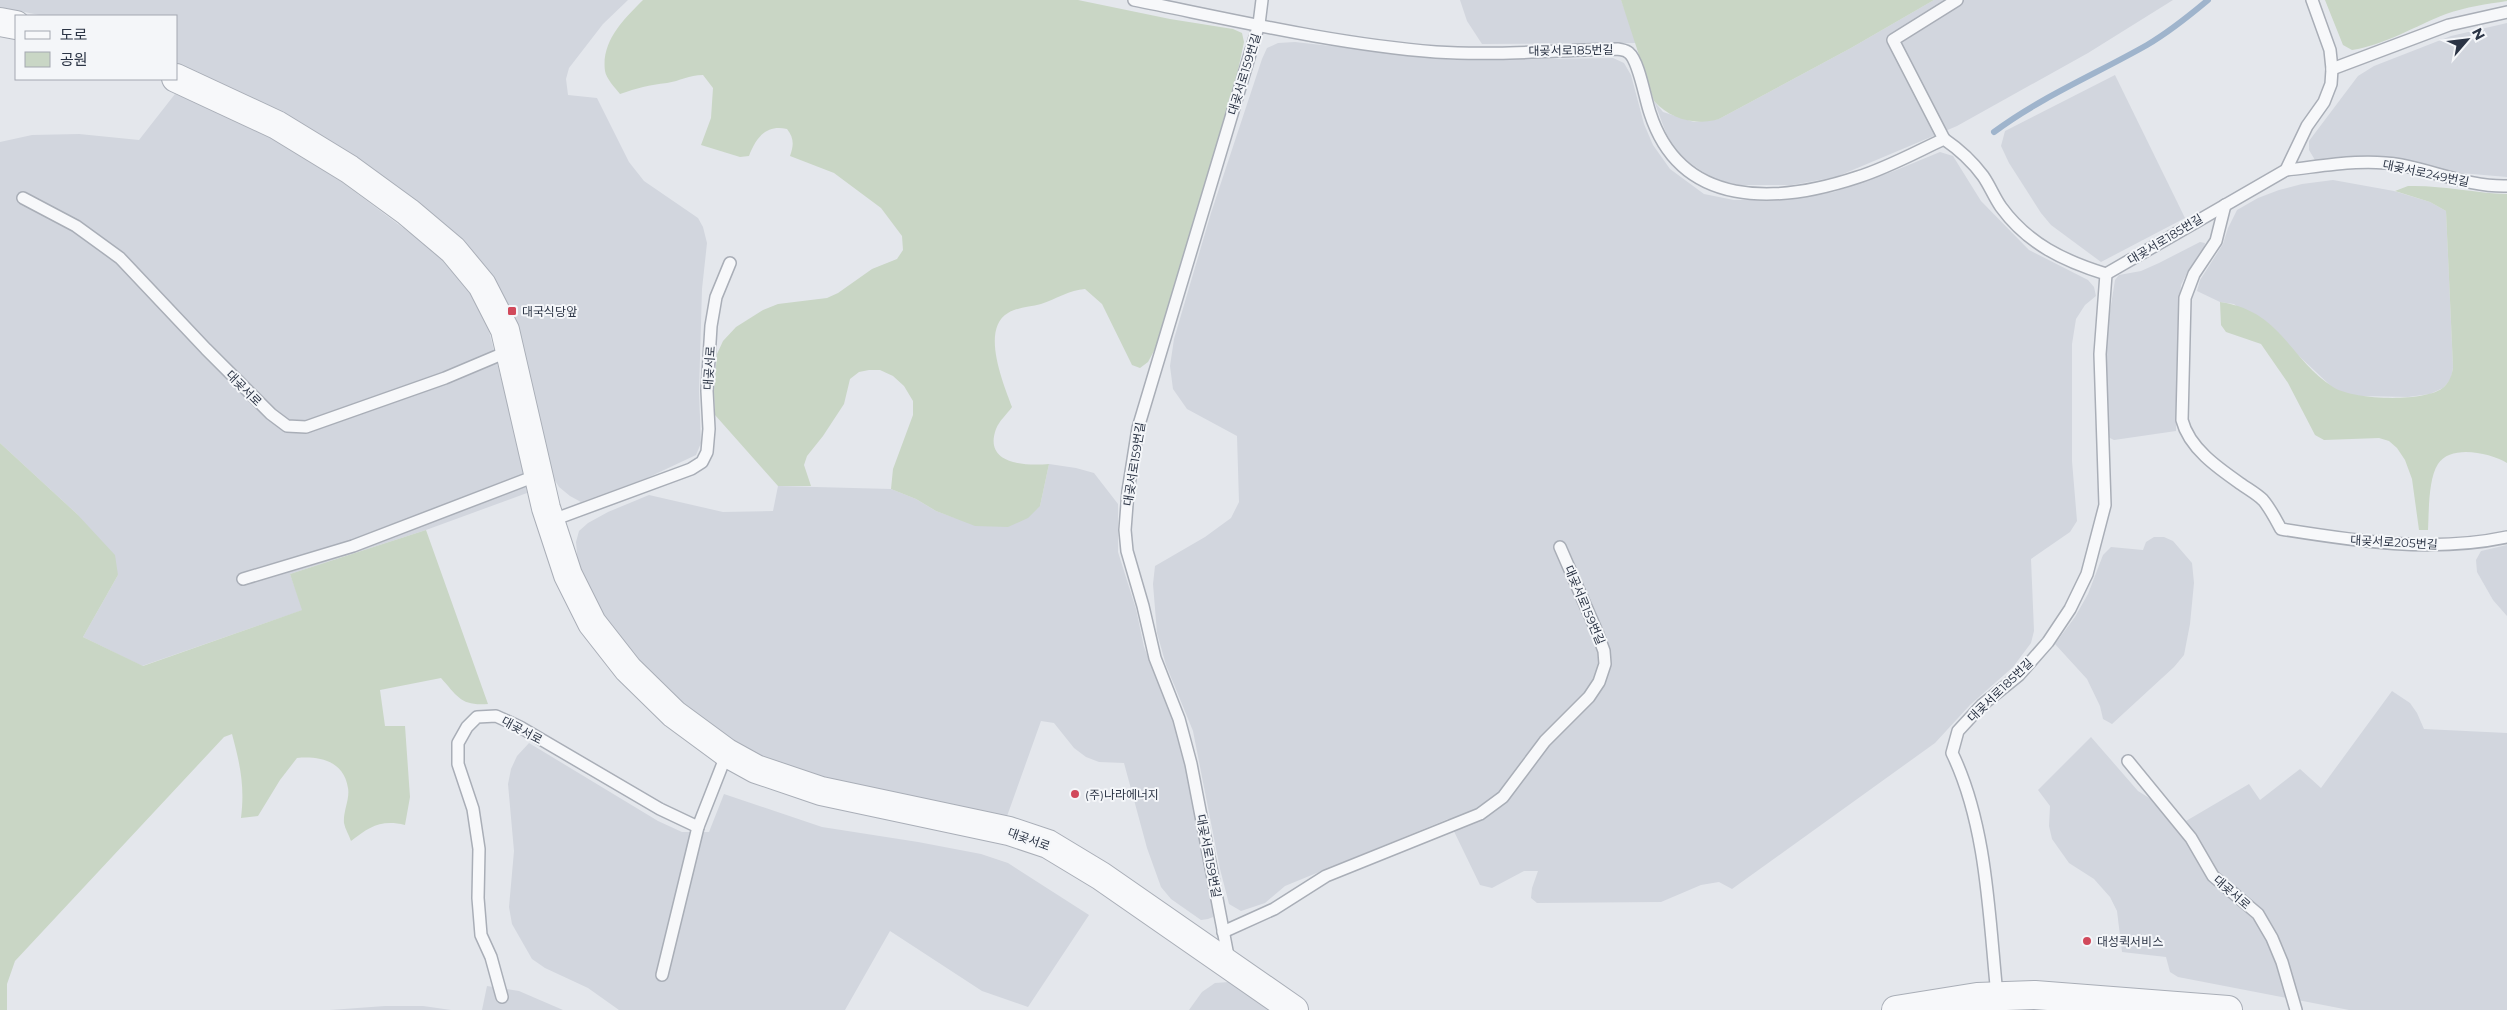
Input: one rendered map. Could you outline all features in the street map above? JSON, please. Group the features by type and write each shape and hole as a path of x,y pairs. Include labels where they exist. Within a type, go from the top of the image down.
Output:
{"street":[{"path":"0,22 15,25"},
{"name":"대곶서로","path":"178,79 277,125 349,169 408,212 453,250 482,285 504,330 550,521 568,574 598,630 628,669 674,714 727,752 756,769 821,791 1009,831 1048,844 1101,876 1294,1010"},
{"path":"1896,1010 1935,1002 1997,995 2031,1002 2228,1010"}],"lane":[{"path":"1134,0 1259,24"},
{"name":"대곶서로159번길","path":"1230,965 1191,764 1179,719 1154,658 1143,606 1127,551 1125,530 1128,491 1138,428 1259,24 1262,0"},
{"path":"1957,0 1893,40 1944,139 1965,153 1984,177 2000,206 2021,230 2069,262 2106,274"},
{"path":"2286,170 2307,126 2324,102 2331,84 2330,50 2312,0"},
{"path":"2332,69 2449,25 2507,12"},
{"name":"대곶서로185번길","path":"1259,24 1380,45 1437,52 1484,53 1618,49 1628,52 1634,60 1650,114 1672,156 1701,179 1723,190 1763,194 1840,183 1859,177 1944,139"},
{"name":"대곶서로249번길","path":"2286,170 2366,162 2400,165 2488,187 2507,186"},
{"name":"대곶서로185번길","path":"1997,995 1985,883 1973,813 1962,774 1952,753 1958,731 1982,705 2019,675 2048,642 2070,609 2087,574 2105,505 2100,354 2106,274 2286,170"},
{"name":"대곶서로","path":"23,198 76,226 120,258 251,395 287,426 306,427 445,378 509,351"},
{"name":"대곶서로185번길","path":"2225,205 2216,241 2194,274 2185,298 2182,420 2185,432 2205,456 2262,500 2282,529"},
{"name":"대곶서로","path":"550,521 691,469 702,462 707,452 709,429 706,392 711,326 716,297 730,263"},
{"path":"243,579 353,546 538,475"},
{"name":"대곶서로205번길","path":"2282,529 2346,539 2438,546 2479,543 2507,537"},
{"name":"대곶서로159번길","path":"1223,932 1274,909 1326,876 1480,814 1503,797 1545,741 1589,697 1598,682 1605,664 1604,651 1597,632 1560,547"},
{"name":"대곶서로","path":"502,997 491,957 481,935 478,898 479,849 473,809 458,764 458,743 467,727 477,717 496,716 520,727 652,805 698,827"},
{"path":"662,974 698,827 727,752"},
{"name":"대곶서로","path":"2128,761 2191,838 2213,876 2258,914 2272,938 2282,962 2296,1010"}],"shaded area":[{"path":"0,0 628,0 603,24 569,68 566,79 568,95 597,98 629,162 644,181 698,218 703,227 707,243 702,289 699,392 701,443 696,455 647,478 581,502 570,496 559,487 551,474 522,344 493,279 178,66 178,15 39,15 0,7"},
{"path":"1460,0 1621,0 1637,43 1482,44 1467,21"},
{"path":"1934,0 2173,0 2088,53 1957,126 1836,177 1792,185 1738,185 1712,178 1690,163 1676,151 1666,133 1654,101 1663,112 1694,122 1719,119 1851,48"},
{"path":"2507,23 2507,177 2461,173 2391,160 2328,162 2315,160 2309,150 2309,141 2358,76 2374,66 2451,36"},
{"path":"1295,42 1455,60 1613,58 1624,63 1631,75 1644,124 1653,145 1670,169 1704,194 1734,200 1781,200 1834,192 1894,171 1940,152 1953,156 1981,201 2029,250 2088,280 2094,287 2096,296 2085,305 2076,319 2072,344 2072,461 2077,521 2070,532 2031,559 2034,631 2031,643 2013,667 1970,705 1935,743 1732,889 1719,882 1701,885 1661,902 1537,903 1531,898 1532,888 1538,871 1524,871 1492,888 1480,885 1448,819 1285,886 1265,903 1241,911 1229,904 1220,869 1193,731 1166,665 1157,633 1153,584 1155,566 1205,537 1231,518 1239,502 1237,436 1187,409 1173,389 1170,366 1174,339 1211,213 1262,59 1267,48 1278,43"},
{"path":"2115,75 2185,218 2101,262 2051,225 2041,213 2009,163 2001,146 2005,131"},
{"path":"175,94 256,127 339,180 446,260 465,281 479,306 489,331 523,465 527,493 426,530 290,574 303,610 142,666 83,637 118,575 77,514 0,443 0,142 32,135 79,134 139,140"},
{"path":"2333,180 2394,191 2430,202 2446,211 2453,367 2451,379 2443,388 2430,394 2408,397 2360,396 2343,393 2333,388 2299,356 2234,304 2220,302 2197,291 2200,280 2223,244 2237,210 2258,198 2279,190 2302,184"},
{"path":"2200,242 2205,243 2204,248 2189,269 2181,285 2176,431 2114,440 2107,435 2106,356 2108,324 2115,280 2119,275 2141,271"},
{"path":"1049,464 1094,473 1118,504 1118,552 1136,609 1144,647 1173,719 1185,764 1215,910 1213,917 1208,919 1201,920 1171,899 1161,887 1147,848 1124,763 1099,762 1086,757 1074,748 1054,723 1041,721 1006,819 846,784 798,770 758,755 724,735 650,677 592,602 578,564 576,542 579,531 588,523 608,512 649,495 723,512 773,511 778,486 891,489 955,518 1040,506"},
{"path":"2154,537 2164,537 2173,541 2192,563 2194,583 2190,624 2184,655 2174,667 2112,724 2103,719 2100,706 2087,679 2055,644 2075,617 2088,594 2103,555 2111,547 2143,550 2146,542"},
{"path":"2507,545 2507,616 2493,600 2477,572 2476,560 2481,551"},
{"path":"2392,691 2410,703 2424,729 2507,733 2507,1010 2349,1010 2178,977 2170,972 2166,957 2122,952 2117,911 2110,897 2094,879 2069,863 2052,839 2049,826 2050,806 2038,790 2091,737 2138,791 2186,821 2249,784 2260,800 2300,769 2321,788"},
{"path":"529,743 658,821 682,832 709,832 724,794 822,827 981,854 1008,863 1089,915 1028,1007 982,991 890,931 845,1010 619,1010 588,988 545,968 532,959 512,924 509,907 514,851 508,784 511,769 517,756"},
{"path":"1229,982 1270,1010 1189,1010 1202,992 1215,983"},
{"path":"487,986 519,991 563,1010 482,1010"},
{"path":"385,1006 423,1006 451,1010 330,1010"}],"green space":[{"path":"643,0 1078,0 1170,19 1233,29 1242,33 1244,42 1234,89 1155,349 1148,362 1140,368 1132,365 1102,304 1085,289 1068,293 1041,304 1016,309 1008,313 1000,321 996,331 996,358 1012,407 996,429 994,441 996,450 1009,461 1049,464 1040,506 1028,518 1008,527 975,526 936,511 916,499 891,489 893,469 913,415 913,401 904,386 893,376 880,370 859,372 850,379 844,404 807,456 804,465 811,486 778,486 715,415 714,391 717,354 723,341 736,327 763,310 778,304 827,298 838,293 872,269 897,259 903,250 902,236 881,208 834,173 790,156 793,142 787,129 773,129 763,134 755,143 749,156 740,157 701,145 711,118 713,88 703,75 643,87 620,94 611,83 605,71 607,50 615,31"},
{"path":"1621,0 1934,0 1851,48 1719,119 1701,122 1675,116 1654,101"},
{"path":"2325,0 2507,1 2476,6 2446,14 2388,40 2352,50 2343,45"},
{"path":"2408,186 2507,194 2507,463 2491,456 2471,452 2452,454 2444,458 2438,464 2432,478 2428,530 2419,530 2412,479 2405,460 2397,448 2389,441 2379,438 2324,440 2315,435 2288,383 2261,344 2226,332 2221,325 2220,302 2241,307 2257,315 2271,325 2318,375 2333,387 2356,395 2389,398 2422,396 2444,387 2450,378 2453,367 2446,211 2430,202 2395,191"},
{"path":"0,443 77,514 115,555 118,575 83,637 143,666 302,610 290,574 426,530 488,704 466,702 456,695 441,678 380,690 385,726 405,726 410,797 405,825 397,823 382,824 370,828 351,841 344,823 348,792 346,779 336,766 322,759 297,758 280,780 258,816 241,818 242,785 237,755 232,734 224,737 15,961 7,984 7,1010 0,1010"}],"waterway":[{"path":"1994,132 2050,97 2155,40 2179,24 2208,0"}],"place":[{"name":"대국식당앞","path":"512,311"},
{"name":"(주)나라에너지","path":"1075,794"},
{"name":"대성퀵서비스","path":"2087,941"}]}
